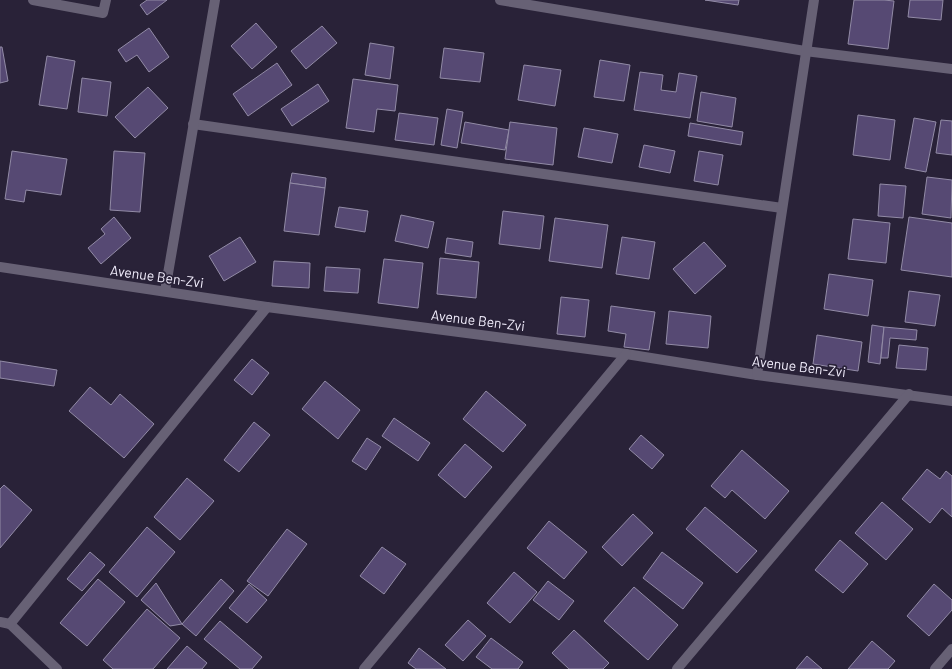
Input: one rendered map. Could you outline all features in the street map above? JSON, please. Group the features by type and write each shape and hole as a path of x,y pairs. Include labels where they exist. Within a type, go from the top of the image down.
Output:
{"street":[{"path":"33,0 103,13 106,0"},
{"path":"165,292 215,0"},
{"path":"500,0 805,51 952,69"},
{"path":"757,375 805,51 814,0"},
{"path":"194,124 782,208"},
{"name":"Avenue Ben-Zvi","path":"0,267 266,307 626,354 757,375 952,400"},
{"path":"57,669 5,623 266,307"},
{"path":"364,669 626,354"},
{"path":"677,669 909,394"},
{"path":"935,669 952,649"}],"building":[{"path":"147,0 167,0 147,15 140,5"},
{"path":"705,0 739,0 738,5"},
{"path":"854,0 894,1 888,49 848,44"},
{"path":"910,0 943,0 941,20 908,17"},
{"path":"256,23 277,47 252,69 231,46"},
{"path":"322,26 337,43 306,69 291,51"},
{"path":"149,28 169,57 149,72 137,55 126,62 118,50"},
{"path":"370,43 394,47 390,79 365,75"},
{"path":"0,47 2,47 8,81 0,83"},
{"path":"444,48 484,53 480,82 440,78"},
{"path":"47,56 75,61 67,109 39,105"},
{"path":"600,60 630,65 624,101 594,97"},
{"path":"277,63 292,85 248,116 233,94"},
{"path":"524,65 561,70 555,106 518,100"},
{"path":"640,72 663,75 661,90 676,92 679,73 697,76 690,118 634,110"},
{"path":"82,78 111,82 107,116 78,112"},
{"path":"353,79 398,85 395,111 377,109 374,132 346,128"},
{"path":"318,84 329,101 292,126 281,109"},
{"path":"148,87 168,108 135,138 115,117"},
{"path":"701,92 736,98 732,127 697,121"},
{"path":"447,109 463,112 457,148 441,145"},
{"path":"399,113 438,118 434,145 395,140"},
{"path":"858,115 895,120 890,160 853,155"},
{"path":"914,118 936,122 926,172 905,168"},
{"path":"941,120 952,121 952,155 936,153"},
{"path":"465,122 509,130 505,150 461,143"},
{"path":"510,122 557,128 553,165 505,159"},
{"path":"690,123 743,132 741,145 688,136"},
{"path":"584,128 618,134 612,163 578,157"},
{"path":"644,145 675,151 670,173 639,167"},
{"path":"12,151 67,159 61,195 26,190 24,202 5,199"},
{"path":"114,151 145,153 140,212 110,210"},
{"path":"699,151 723,155 718,185 694,181"},
{"path":"292,173 326,178 325,188 290,183"},
{"path":"927,177 952,180 951,218 922,214"},
{"path":"290,183 325,188 319,235 284,231"},
{"path":"880,184 906,186 903,218 878,216"},
{"path":"339,207 368,211 365,232 335,227"},
{"path":"503,211 544,216 540,249 499,244"},
{"path":"401,215 434,222 428,248 395,241"},
{"path":"114,217 131,238 101,264 88,248 105,234 101,229"},
{"path":"909,217 952,223 952,277 901,270"},
{"path":"555,218 608,225 602,268 549,261"},
{"path":"853,219 890,223 886,263 848,259"},
{"path":"240,237 256,262 224,281 209,256"},
{"path":"622,237 655,242 649,279 616,274"},
{"path":"447,238 473,242 471,257 445,253"},
{"path":"704,242 726,266 695,294 673,269"},
{"path":"440,258 479,262 476,298 437,294"},
{"path":"384,259 423,263 418,308 378,303"},
{"path":"274,261 310,263 309,288 272,286"},
{"path":"326,267 360,269 358,293 324,291"},
{"path":"829,274 873,280 868,316 824,309"},
{"path":"909,291 940,295 935,326 905,322"},
{"path":"561,297 589,300 585,337 557,334"},
{"path":"611,306 655,312 649,350 624,347 626,334 608,331"},
{"path":"669,311 711,316 708,348 666,344"},
{"path":"872,325 884,327 880,364 868,362"},
{"path":"884,327 917,330 916,340 890,338 888,358 881,358"},
{"path":"817,335 862,342 858,371 813,364"},
{"path":"899,345 928,348 926,370 896,368"},
{"path":"252,359 269,373 252,395 234,380"},
{"path":"0,361 57,370 54,386 0,378"},
{"path":"325,381 360,410 338,439 302,409"},
{"path":"90,387 111,405 120,394 154,424 124,458 69,411"},
{"path":"486,391 526,425 503,452 463,419"},
{"path":"394,418 430,443 418,461 382,436"},
{"path":"254,422 270,435 239,472 224,460"},
{"path":"641,435 664,455 652,469 629,449"},
{"path":"367,438 381,447 366,470 352,461"},
{"path":"465,444 492,467 465,498 438,475"},
{"path":"742,450 789,491 765,519 732,490 725,498 711,486"},
{"path":"927,469 940,479 946,471 952,476 952,517 942,508 930,523 902,499"},
{"path":"187,478 214,501 180,540 154,517"},
{"path":"4,485 32,510 0,548 0,489"},
{"path":"882,502 913,529 886,560 855,533"},
{"path":"705,507 757,551 737,573 686,529"},
{"path":"633,514 653,533 622,566 602,547"},
{"path":"549,521 587,552 564,579 527,548"},
{"path":"147,527 175,552 137,597 109,572"},
{"path":"287,529 307,544 268,596 247,581"},
{"path":"840,540 868,564 843,593 815,570"},
{"path":"382,547 406,564 384,594 360,576"},
{"path":"90,552 105,565 82,591 67,579"},
{"path":"662,552 703,583 683,609 643,578"},
{"path":"514,572 537,592 510,623 487,603"},
{"path":"98,579 125,602 87,646 60,623"},
{"path":"221,579 234,591 196,636 182,624"},
{"path":"548,581 574,601 559,620 533,600"},
{"path":"156,583 182,624 170,626 141,600"},
{"path":"249,584 267,600 247,623 229,608"},
{"path":"934,584 952,600 952,610 929,636 907,616"},
{"path":"634,587 678,625 648,660 604,621"},
{"path":"147,609 180,638 153,669 113,669 103,660"},
{"path":"468,620 486,636 463,661 445,645"},
{"path":"220,621 262,657 252,669 240,669 204,639"},
{"path":"574,630 609,663 603,669 569,669 552,653"},
{"path":"491,638 523,662 518,669 492,669 476,657"},
{"path":"872,641 895,661 888,669 848,669"},
{"path":"187,646 207,663 202,669 167,669"},
{"path":"419,648 446,669 416,669 408,663"},
{"path":"807,656 822,669 796,669"}]}
